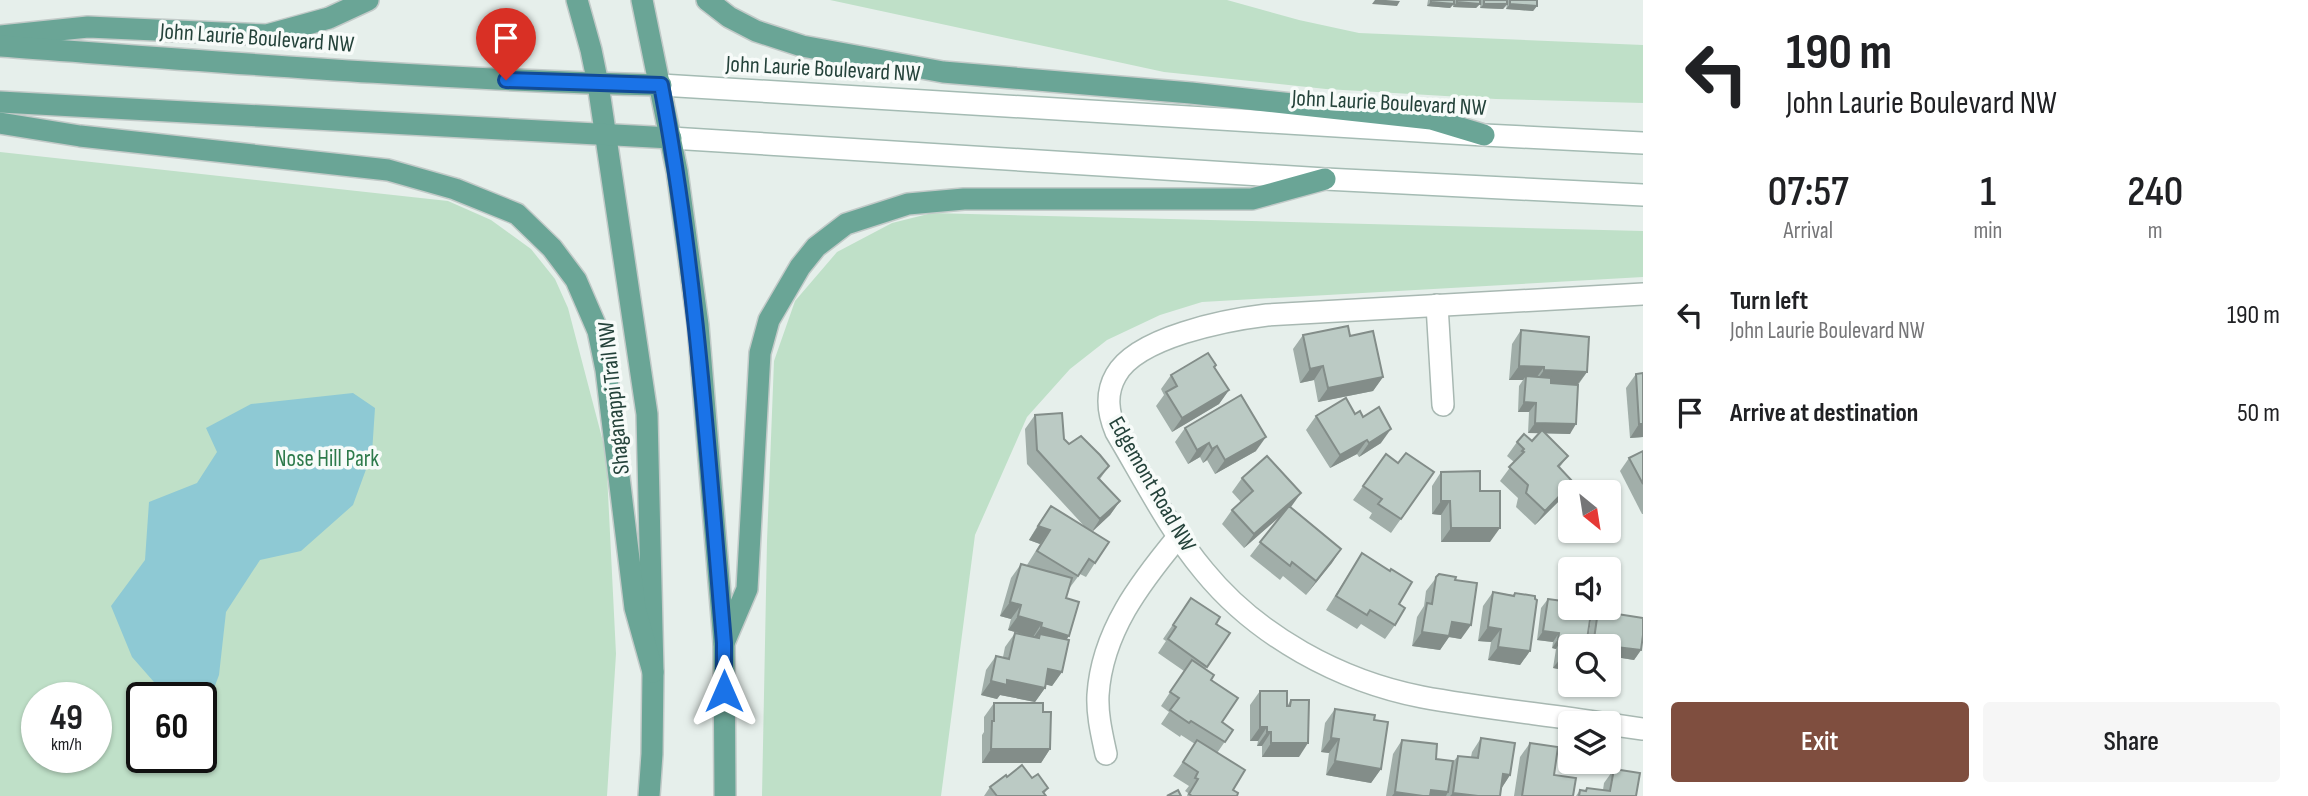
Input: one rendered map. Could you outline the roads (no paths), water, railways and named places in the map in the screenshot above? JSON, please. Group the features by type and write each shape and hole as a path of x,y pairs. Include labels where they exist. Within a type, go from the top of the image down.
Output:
{"main road":[{"path":"0,36 88,27 267,35 329,18 368,0"},
{"name":"Shaganappi Trail NW","path":"578,0 597,84 647,414 653,672 649,796"},
{"path":"642,0 671,138 698,325 724,643 725,796"},
{"path":"707,0 729,17 756,31 802,46 943,72 1191,93 1431,119 1484,135"},
{"name":"John Laurie Boulevard NW","path":"0,46 282,67 559,83 661,85 1643,143"},
{"path":"0,102 605,134 1325,179 1643,195"},
{"path":"0,123 80,136 388,170 456,189 517,214 552,248 576,280 598,331 606,370 635,608 653,672"},
{"path":"724,643 747,589 760,353 769,320 800,267 826,239 846,224 908,204 964,199 1252,199 1325,179"},
{"name":"Edgemont Road NW","path":"1558,716 1421,696 1378,685 1340,671 1292,646 1249,614 1205,573 1178,537 1116,432 1109,416 1111,384 1125,363 1147,349 1184,332 1236,318 1643,293"},
{"path":"1437,305 1443,405"},
{"path":"1106,754 1099,721 1098,697 1101,671 1110,640 1126,606 1178,537"},
{"path":"1621,726 1643,729"}],"water":[{"path":"353,393 375,408 372,453 353,505 301,551 260,560 226,612 216,682 154,682 132,657 111,606 145,560 149,502 197,483 217,452 206,428 251,404"}],"park label":[{"name":"Nose Hill Park","path":"327,459"}]}
